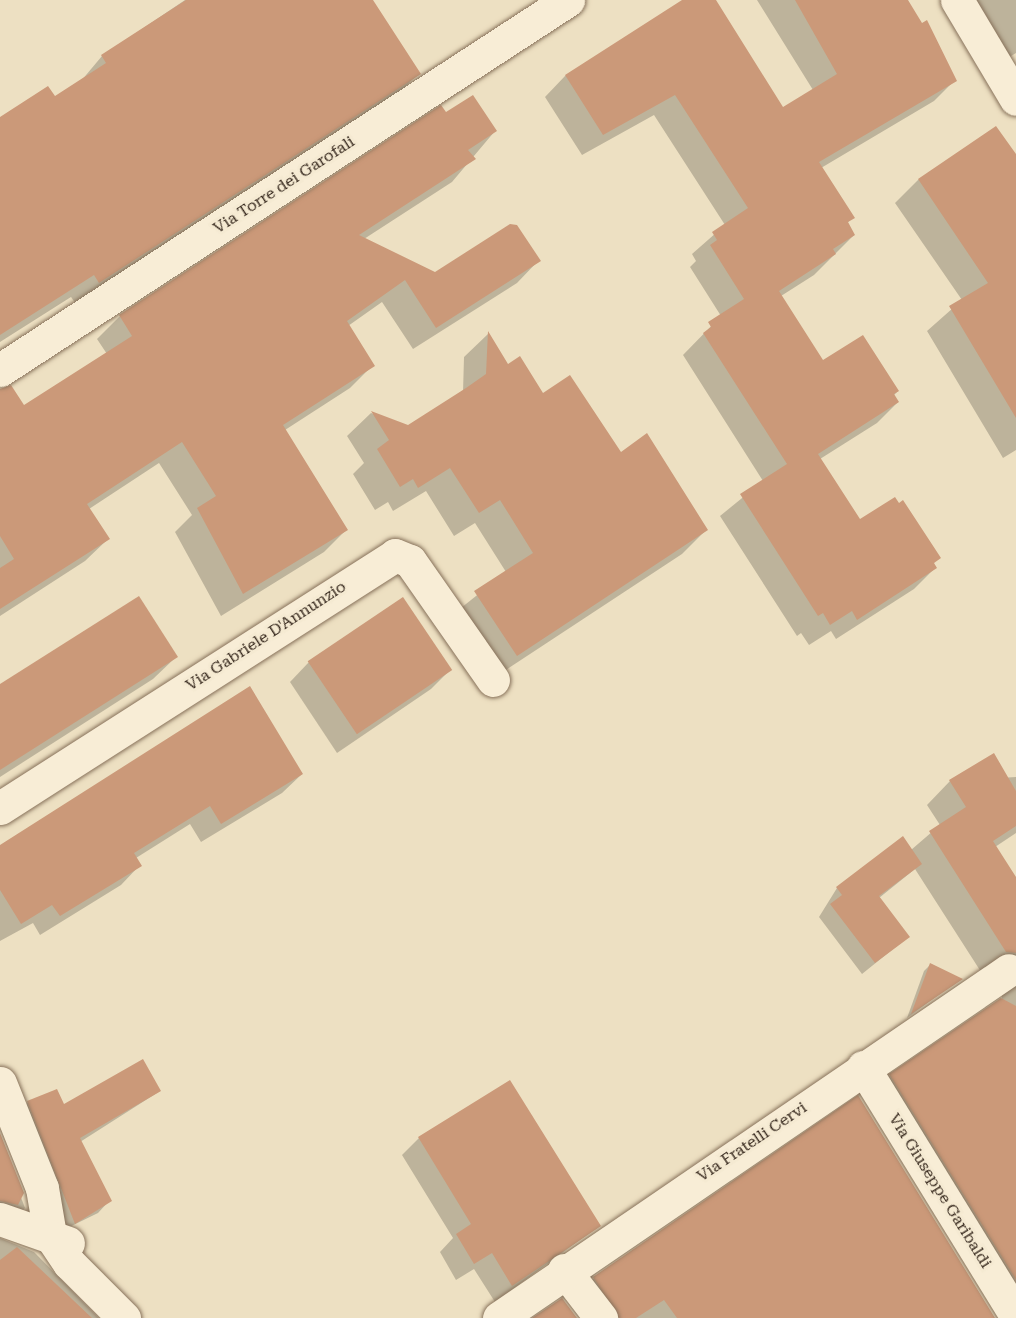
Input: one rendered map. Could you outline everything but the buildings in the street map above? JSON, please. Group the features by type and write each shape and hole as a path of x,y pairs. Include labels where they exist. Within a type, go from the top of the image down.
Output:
{"street":[{"name":"Via Torre dei Garofali","path":"0,370 568,0"},
{"path":"957,0 1016,99"},
{"name":"Via Gabriele D'Annunzio","path":"0,808 395,555 410,561 493,680"},
{"name":"Via Fratelli Cervi","path":"499,1318 564,1270 1009,970"},
{"name":"Via Giuseppe Garibaldi","path":"863,1067 1016,1316"},
{"path":"0,1083 42,1188 51,1235 69,1263 124,1318"},
{"path":"0,1219 51,1235 77,1247 148,1318"},
{"path":"564,1270 601,1318"}]}
